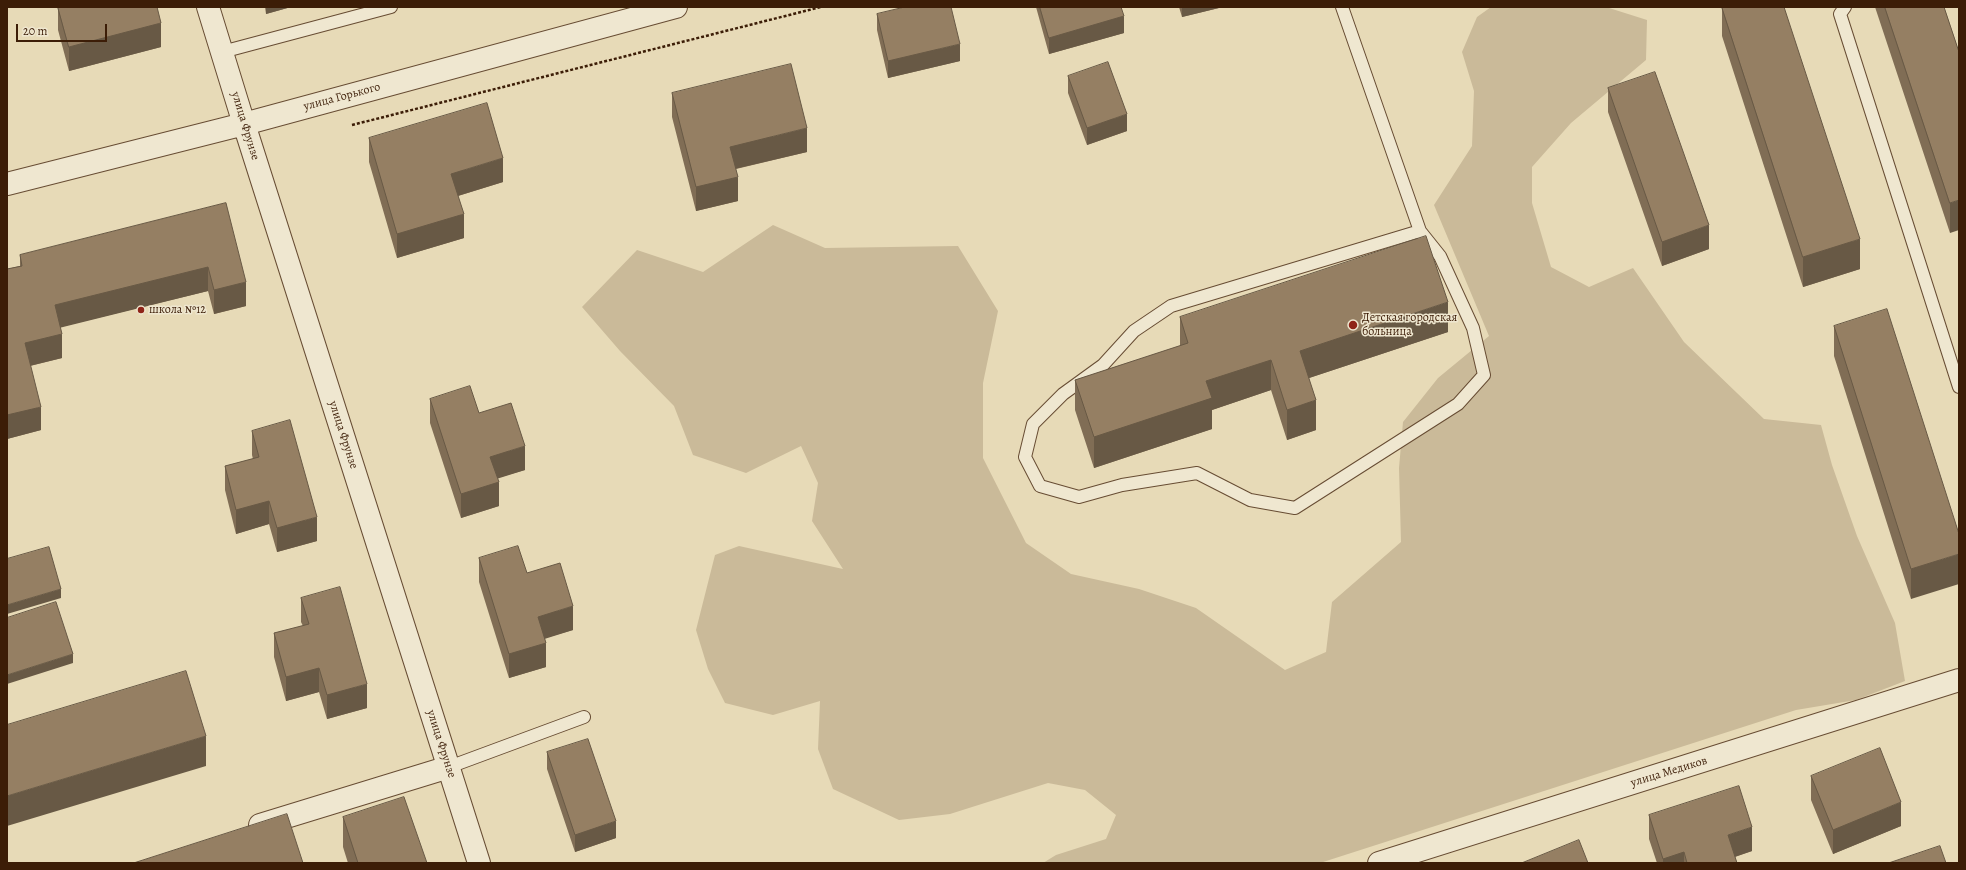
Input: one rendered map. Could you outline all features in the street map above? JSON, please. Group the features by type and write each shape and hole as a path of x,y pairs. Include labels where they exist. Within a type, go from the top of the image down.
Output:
{"street":[{"name":"улица Фрунзе","path":"208,7 479,863"},
{"name":"улица Горького","path":"7,184 244,124 676,7"},
{"name":"улица Медиков","path":"1379,863 1959,680"},
{"path":"243,830 449,766"}],"lane":[{"path":"222,52 391,7"},
{"path":"1342,7 1420,231 1440,256 1470,321 1484,375 1458,404 1295,508 1250,500 1197,473 1122,485 1079,497 1040,486 1025,457 1033,424 1063,394 1103,365 1134,331 1171,306 1420,231"},
{"path":"1844,7 1840,14 1959,387"},
{"path":"449,766 584,717"}],"path":[{"path":"345,127 821,7"}],"shaded area":[{"path":"1491,7 1606,7 1647,20 1646,60 1571,123 1532,167 1532,203 1551,267 1589,287 1633,268 1684,342 1764,419 1821,425 1832,465 1857,536 1895,623 1905,681 1856,700 1796,710 1320,863 1043,863 1056,855 1106,839 1116,815 1085,790 1048,783 950,814 899,820 833,789 818,749 820,701 773,715 725,703 708,669 696,630 715,555 739,546 843,569 812,521 818,483 801,446 746,473 693,455 674,406 620,351 582,307 637,250 703,272 773,225 825,248 958,246 998,311 983,383 983,458 1026,543 1071,574 1139,589 1196,608 1285,670 1326,652 1332,602 1401,542 1399,468 1403,422 1438,378 1489,336 1434,205 1472,146 1474,91 1462,52 1477,17"}],"building":[{"path":"58,7 157,7 161,23 69,47"},
{"path":"905,7 951,7 960,44 888,61 877,14"},
{"path":"1040,7 1121,7 1124,16 1049,38"},
{"path":"1722,7 1784,7 1860,239 1803,257"},
{"path":"1885,7 1944,7 1959,52 1959,200 1950,203"},
{"path":"1108,62 1127,114 1087,128 1068,76"},
{"path":"791,64 807,128 730,147 738,177 696,187 672,93"},
{"path":"1655,72 1709,225 1662,242 1608,88"},
{"path":"487,103 503,158 451,174 464,214 397,234 369,138"},
{"path":"226,203 246,282 214,290 208,267 55,305 62,334 25,343 41,407 7,415 7,269 22,266 20,255"},
{"path":"1426,236 1448,302 1300,351 1316,400 1287,410 1271,360 1206,381 1212,398 1094,437 1075,380 1188,343 1180,317"},
{"path":"1887,309 1959,534 1959,554 1911,569 1834,326"},
{"path":"470,386 479,413 511,403 525,446 490,457 499,482 461,494 430,399"},
{"path":"290,420 317,517 277,528 269,501 236,510 225,466 259,457 252,431"},
{"path":"518,546 527,573 560,563 573,606 538,617 546,643 509,654 479,558"},
{"path":"49,547 61,589 7,605 7,559"},
{"path":"340,587 367,684 327,695 319,668 286,677 274,633 309,624 301,598"},
{"path":"56,602 73,654 7,675 7,618"},
{"path":"186,671 206,736 7,796 7,725"},
{"path":"588,739 616,821 575,835 547,752"},
{"path":"1880,748 1901,802 1833,830 1811,776"},
{"path":"1739,786 1752,827 1728,835 1737,863 1687,863 1684,852 1663,859 1649,815"},
{"path":"404,797 427,863 358,863 343,817"},
{"path":"287,814 303,863 134,863"},
{"path":"1579,840 1588,863 1522,863"},
{"path":"1940,846 1946,863 1889,863"}],"place":[{"name":"школа №12","path":"141,310"},
{"name":"Детская городская больница","path":"1353,325"}]}
